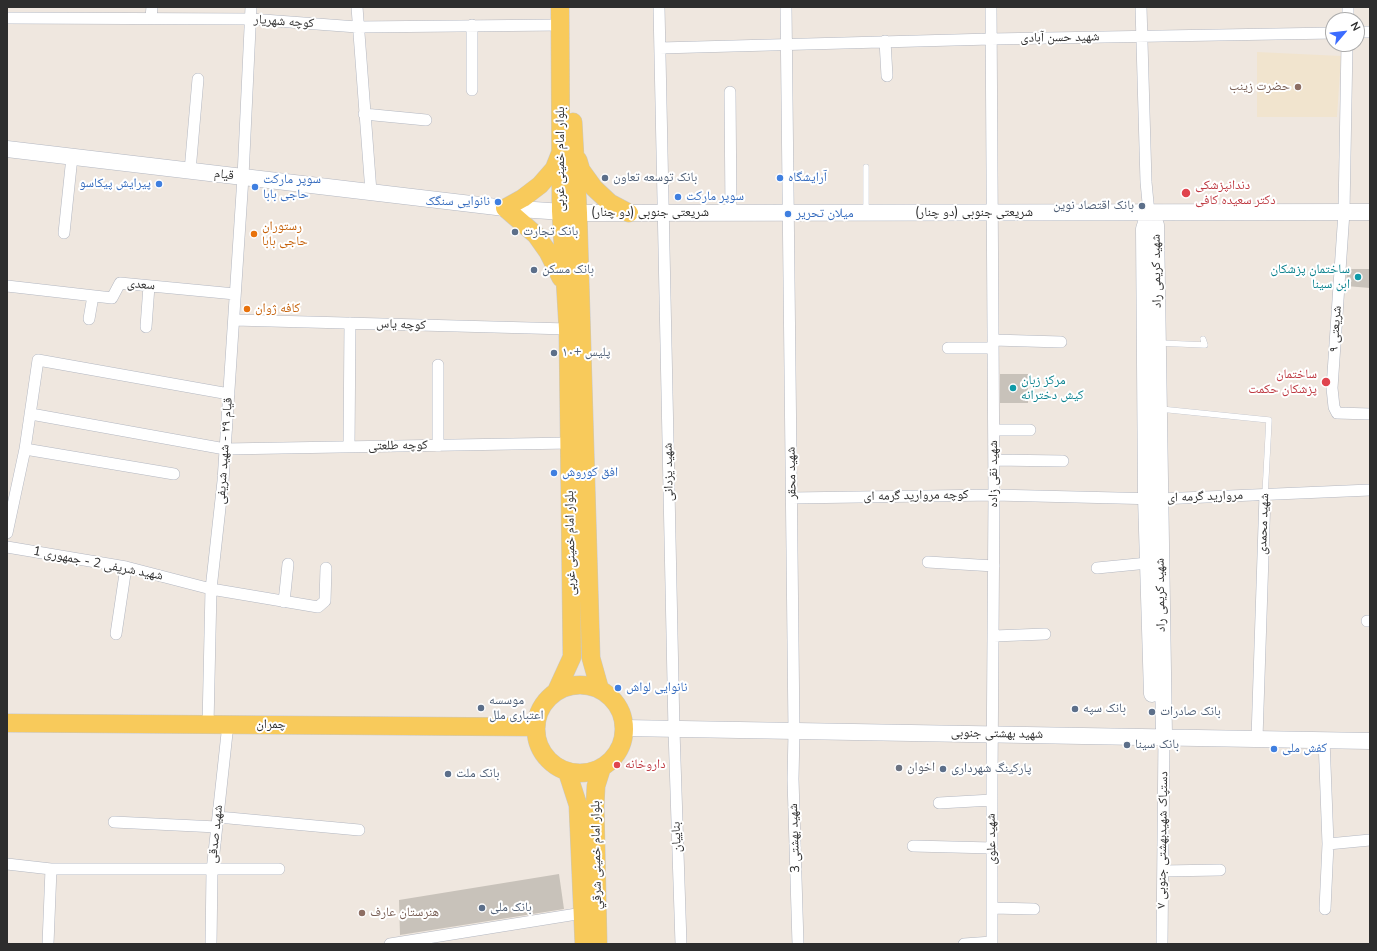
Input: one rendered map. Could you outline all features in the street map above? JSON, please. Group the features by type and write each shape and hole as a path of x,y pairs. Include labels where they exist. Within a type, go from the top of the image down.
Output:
{"main road":[{"name":"بلوار امام خمینی غربی","path":"560,7 568,150"},
{"name":"بلوار امام خمینی غربی","path":"571,7 568,150 569,212 591,658 600,690"},
{"name":"قیام","path":"7,149 505,208 569,212"},
{"path":"566,289 558,270 544,246 521,220 505,208 523,198 540,185 568,150 594,188 610,202 629,213"},
{"name":"بلوار امام خمینی غربی","path":"556,692 572,656 570,443 566,289 569,212"},
{"name":"شریعتی جنوبی (دو چنار)","path":"569,212 788,214 1370,212"},
{"name":"شهید کریمی راد","path":"1149,212 1156,225 1160,409 1148,562 1159,736"},
{"name":"شهید کریمی راد","path":"1149,212 1144,229 1159,736"},
{"path":"578,685 590,686 600,690 610,697 617,706 622,717 624,728 618,751 611,760 602,767 590,772 579,773 567,771 554,764 544,754 538,741 536,727 539,713 546,701 556,692 566,687 578,685"},
{"name":"چمران","path":"7,723 536,727"},
{"name":"شهید بهشتی جنوبی","path":"624,728 794,732 1159,736 1370,741"},
{"name":"بلوار امام خمینی شرقي","path":"598,944 595,806 596,786 602,767"},
{"name":"بلوار امام خمینی شرقي","path":"567,771 578,805 584,944"}],"street":[{"name":"قیام ۲۹ - شهید شریفی","path":"208,725 211,589 225,450 236,294 251,7"},
{"path":"357,7 357,27 371,192"},
{"name":"شهید یزدانی","path":"660,7 674,730"},
{"name":"شهید محقر","path":"786,7 794,732"},
{"name":"شهید نقی زاده","path":"991,7 994,430 993,734"},
{"path":"1141,7 1146,182 1149,212"},
{"name":"کوچه شهریار","path":"7,18 152,12 357,27 561,25"},
{"path":"472,25 472,90"},
{"name":"شهید حسن آبادی","path":"660,48 885,41 1325,33"},
{"path":"885,41 887,76"},
{"path":"1344,212 1347,52"},
{"path":"190,171 198,79"},
{"path":"730,92 731,214"},
{"path":"364,114 426,120"},
{"path":"64,233 72,157"},
{"name":"شریعتی ۹","path":"1344,212 1332,388 1334,407 1337,412 1341,413 1370,414"},
{"name":"سعدی","path":"7,286 112,298 120,283 236,294"},
{"path":"146,327 149,286"},
{"path":"89,319 93,296"},
{"name":"کوچه یاس","path":"234,320 568,329"},
{"path":"349,447 350,323"},
{"path":"948,348 993,344 1061,342"},
{"path":"7,533 26,449 38,360 229,394"},
{"path":"438,365 438,446"},
{"name":"کوچه طلعتی","path":"30,414 225,450 570,443"},
{"path":"994,430 1030,430"},
{"path":"26,449 174,474"},
{"path":"994,460 1063,461"},
{"name":"مروارید گرمه ای","path":"1152,498 1370,490"},
{"name":"کوچه مروارید گرمه ای","path":"792,498 994,495 1152,498"},
{"name":"شهید محمدی","path":"1257,738 1265,495"},
{"name":"شهید شریفی 2 - جمهوری 1","path":"7,547 126,567 211,589 318,607 325,601 326,568"},
{"path":"928,562 994,566"},
{"path":"1097,568 1148,562"},
{"path":"284,602 288,564"},
{"path":"116,634 126,567"},
{"path":"994,636 1045,634"},
{"name":"شهید صدقی","path":"211,944 212,870 228,724"},
{"name":"بناییان","path":"674,730 680,944"},
{"name":"شهید بهشتی 3","path":"794,732 793,780 798,944"},
{"name":"شهید علوی","path":"992,943 993,734"},
{"name":"دستپاک شهیدبهشتی جنوبی ۷","path":"1159,736 1163,871 1162,944"},
{"path":"1324,739 1328,844 1325,909"},
{"path":"939,803 992,800"},
{"path":"114,822 217,822 359,830"},
{"path":"1328,844 1370,840"},
{"path":"913,846 992,848"},
{"path":"7,864 51,869 279,869"},
{"path":"48,944 51,869"},
{"path":"1163,871 1220,870"},
{"path":"993,908 1034,909"},
{"path":"390,944 583,913"},
{"path":"964,944 992,943"}],"lane":[{"path":"866,167 866,213"},
{"path":"1159,343 1205,345 1203,338"},
{"name":"شهید محمدی","path":"1160,409 1269,420 1265,495"}],"shaded area":[{"name":"حضرت زینب","path":"1257,52 1341,56 1337,117 1257,117"}],"building":[{"name":"ساختمان پزشکان ابن سینا","path":"1347,269 1370,269 1370,288 1346,286"},
{"name":"مرکز زبان کیش دخترانه","path":"1000,374 1028,374 1028,403 1000,403"},
{"name":"بانک ملی","path":"559,874 564,909 400,935 399,900"}],"place":[{"name":"حضرت زینب","path":"1298,87"},
{"name":"بانک توسعه تعاون","path":"605,178"},
{"name":"آرایشگاه","path":"780,178"},
{"name":"پیرایش پیکاسو","path":"159,184"},
{"name":"سوپر مارکت حاجی بابا","path":"255,187"},
{"name":"دندانپزشکی دکتر سعیده کافی","path":"1186,193"},
{"name":"سوپر مارکت","path":"678,197"},
{"name":"نانوایی سنگک","path":"498,202"},
{"name":"بانک اقتصاد نوین","path":"1142,206"},
{"name":"میلان تحریر","path":"788,214"},
{"name":"بانک تجارت","path":"515,232"},
{"name":"رستوران حاجی بابا","path":"254,234"},
{"name":"بانک مسکن","path":"534,270"},
{"name":"ساختمان پزشکان ابن سینا","path":"1358,277"},
{"name":"کافه ژوان","path":"247,309"},
{"name":"پلیس +۱۰","path":"554,353"},
{"name":"ساختمان پزشکان حکمت","path":"1326,382"},
{"name":"مرکز زبان کیش دخترانه","path":"1013,388"},
{"name":"افق کوروش","path":"554,473"},
{"name":"نانوایی لواش","path":"618,688"},
{"name":"موسسه اعتباری ملل","path":"481,708"},
{"name":"بانک سپه","path":"1075,709"},
{"name":"بانک صادرات","path":"1152,712"},
{"name":"بانک سینا","path":"1127,745"},
{"name":"کفش ملی","path":"1274,749"},
{"name":"داروخانه","path":"617,765"},
{"name":"اخوان","path":"899,768"},
{"name":"پارکینگ شهرداری","path":"943,769"},
{"name":"بانک ملت","path":"448,774"},
{"name":"بانک ملی","path":"482,908"},
{"name":"هنرستان عارف","path":"362,913"}]}
